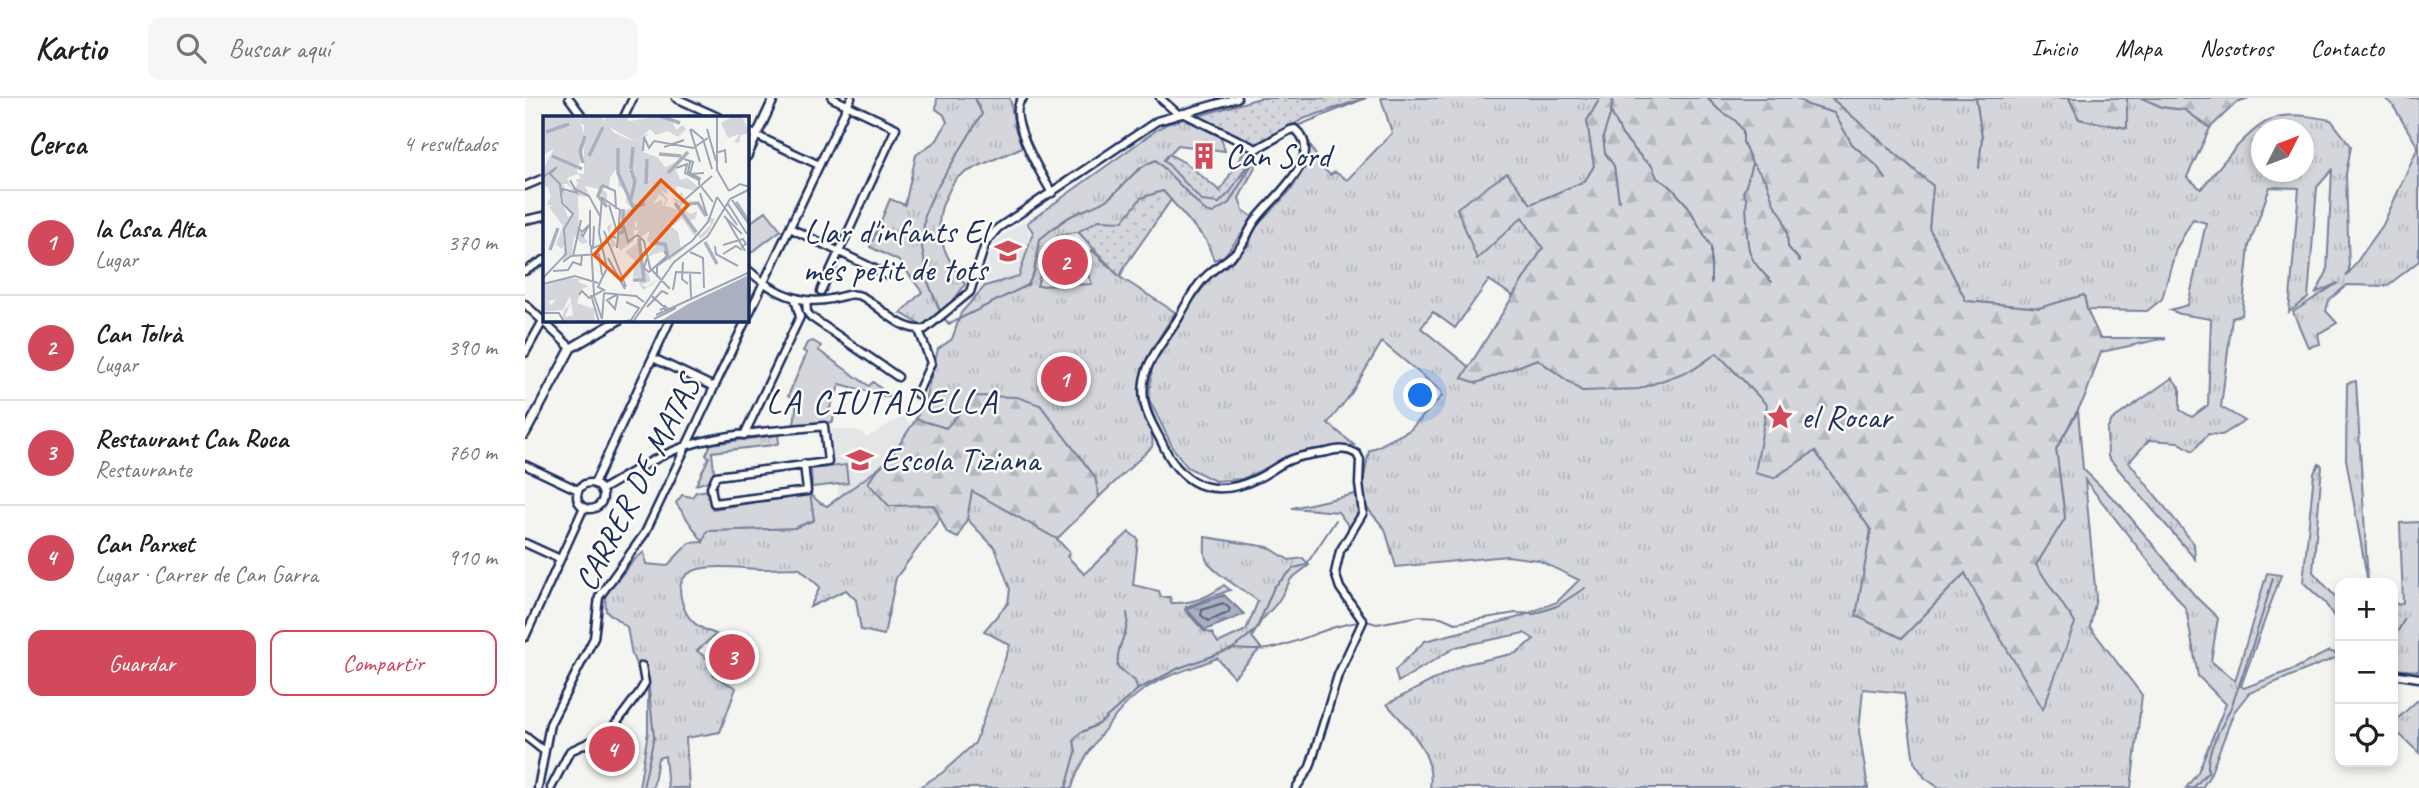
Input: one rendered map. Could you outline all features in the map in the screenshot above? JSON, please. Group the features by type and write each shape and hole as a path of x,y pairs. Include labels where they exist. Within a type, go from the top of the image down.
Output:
{"street":[{"path":"569,98 582,116"},
{"path":"624,116 633,98"},
{"path":"676,98 716,116"},
{"path":"696,107 701,98"},
{"path":"749,152 774,98"},
{"path":"821,290 896,128 832,98"},
{"name":"CARRER DE MATAS","path":"749,315 852,98"},
{"path":"1023,98 1018,102 1017,109 1023,132 1033,158 1052,193"},
{"path":"1160,98 1181,113 1256,149 1295,129 1301,134 1305,145 1303,158 1288,186 1256,219 1240,249 1199,284 1147,365 1144,381 1144,404 1169,457 1189,479 1207,488 1220,489 1248,482 1300,457 1344,449 1357,454 1360,460 1359,484 1363,513 1340,551 1335,573 1341,588 1363,618 1363,626 1338,675 1310,767 1296,788"},
{"path":"749,271 764,284 795,299 831,300 848,294 858,295 901,324 919,330 929,327 970,292 986,242 998,228 1157,121 1237,98"},
{"path":"1196,110 1199,99"},
{"path":"749,132 819,165"},
{"path":"525,186 543,178"},
{"path":"525,220 543,216"},
{"path":"790,228 889,276"},
{"path":"525,271 543,261"},
{"path":"795,299 799,313"},
{"path":"744,435 799,313 801,303 806,300"},
{"path":"806,300 809,315"},
{"path":"525,304 543,320 525,353"},
{"path":"799,313 809,315 898,377"},
{"path":"545,322 571,348"},
{"path":"525,434 571,348 616,322"},
{"path":"594,484 669,322"},
{"name":"CARRER DE MATAS","path":"538,788 550,724 594,638 599,597 645,533 746,322"},
{"path":"917,394 931,363 919,330"},
{"path":"653,358 714,387"},
{"path":"601,490 671,452 713,438 824,426 828,462 804,464 716,476 712,487 714,503 807,491 804,464"},
{"path":"525,465 578,490"},
{"path":"585,484 594,484 601,490 599,505 589,509 584,507 577,496 578,490 585,484"},
{"path":"525,636 584,507"},
{"path":"525,542 560,559"},
{"path":"551,788 570,751 609,733 633,702 645,683 642,666"},
{"path":"2398,675 2419,678"},
{"path":"525,736 544,751"}],"shaded area":[{"name":"Llar d'infants El més petit de tots","path":"1024,221 1030,233 1019,274 1016,277 983,283 992,245"},
{"name":"Escola Tiziana","path":"903,416 911,426 891,457 866,480 839,499 837,486 811,489 809,468 834,465 831,429 861,431 866,438"}],"green space":[{"path":"937,98 1010,98 1015,128 1022,147 965,173 952,185 942,207 940,230 951,263 965,284 946,308 921,325 901,313 922,292 899,261 870,247 890,199 905,205 916,155 937,140 947,122 944,115 936,109"},
{"path":"1260,98 1365,98 1303,119 1258,147 1195,117"},
{"path":"1381,98 1600,98 1587,121 1594,166 1585,181 1531,204 1522,217 1543,248 1513,296 1489,280 1455,328 1433,312 1421,328 1469,367 1463,378 1477,383 1537,359 1582,391 1694,369 1717,353 1767,405 1774,478 1815,451 1871,530 1857,616 1902,638 1965,573 1990,621 2074,623 2036,565 2065,518 2056,449 2078,411 2083,469 2121,506 2196,597 2218,618 2211,661 2235,681 2267,573 2281,575 2241,686 2244,688 2294,669 2329,651 2335,653 2335,658 2249,693 2234,712 2210,775 2202,788 2186,788 2198,772 2226,704 2198,676 2186,609 2085,480 2096,598 2090,627 2142,695 2131,788 1939,788 1925,778 1914,762 1904,693 1863,689 1859,731 1868,788 1430,788 1428,763 1419,742 1387,704 1462,665 1516,653 1534,639 1524,633 1456,647 1398,682 1395,670 1425,641 1516,618 1557,602 1579,580 1538,560 1507,556 1396,567 1385,529 1368,509 1350,528 1338,512 1292,508 1355,494 1362,488 1369,451 1410,430 1442,396 1441,391 1382,342 1351,394 1328,423 1354,445 1301,452 1242,479 1215,481 1187,467 1173,448 1149,399 1152,364 1212,276 1250,244 1253,230 1292,189 1300,175 1310,144 1321,166 1330,175 1335,172 1347,180 1392,133"},
{"path":"1600,98 1831,98 1933,186 1929,228 1966,301 2039,308 2084,295 2087,310 2100,338 2166,338 2101,352 2085,397 2056,449 2065,518 2036,565 2075,623 2043,709 1990,621 1965,573 1902,638 1856,616 1871,530 1815,451 1774,478 1755,473 1767,405 1717,353 1694,369 1639,389 1582,391 1537,359 1477,383 1462,378 1543,248 1522,217 1477,259 1457,208 1507,173 1531,204 1585,181 1594,166 1587,121"},
{"path":"1831,98 2069,98 2079,119 2127,128 2127,98 2142,98 2162,107 2185,110 2210,128 2187,177 2201,189 2251,133 2251,182 2314,182 2314,119 2271,119 2295,115 2331,120 2351,146 2346,174 2349,270 2346,277 2383,225 2418,147 2392,104 2384,98 2419,98 2419,261 2387,286 2347,285 2329,300 2326,311 2337,323 2318,334 2320,344 2308,347 2293,312 2338,283 2316,293 2327,272 2332,170 2317,187 2308,298 2289,312 2299,188 2270,187 2249,246 2242,315 2232,318 2221,407 2245,421 2222,435 2208,434 2193,451 2178,442 2149,440 2129,462 2194,544 2195,559 2108,457 2107,430 2112,420 2172,378 2180,388 2180,410 2192,417 2208,405 2211,319 2170,310 2188,305 2206,223 2193,219 2176,249 2162,299 2147,311 2087,310 2084,295 2039,308 1966,301 1929,228 1933,186"},
{"path":"2069,98 2127,98 2127,128 2079,119"},
{"path":"2142,98 2249,98 2237,102 2210,128 2185,110 2162,107"},
{"path":"1184,119 1221,137 1225,151 1178,145 1164,160 1219,203 1256,157 1259,159 1239,198 1243,210 1254,218 1224,256 1214,260 1206,240 1163,191 1141,198 1123,222 1099,220 1078,232 1058,235 1046,256 1037,286 1092,284 1083,263 1092,250 1120,277 1175,312 1155,345 1140,381 1141,406 1151,432 1152,447 1099,497 1095,477 1040,405 946,428 916,419 926,396 938,349 952,339 961,313 985,286 1019,276 1033,232 1027,223 1155,131"},
{"path":"1247,147 1255,152 1231,191 1219,203 1202,201 1164,160 1169,154 1187,164 1220,191"},
{"path":"1163,191 1171,200 1120,277 1078,232 1099,220 1123,221 1141,198"},
{"path":"766,211 781,230 749,254 749,224"},
{"path":"813,341 821,346 818,350 869,386 873,382 892,398 840,384 829,410 834,413 833,422 794,425 797,400 788,396 807,353 803,351 807,343"},
{"path":"2356,381 2368,578 2346,459 2347,383"},
{"path":"974,396 1017,397 1040,405 1095,477 1099,497 1057,539 972,491 967,519 958,538 947,533 934,505 889,506 868,483 891,457 916,419 946,428"},
{"path":"778,435 779,443 773,445 712,452 714,471 709,481 696,485 709,457 706,455 711,444"},
{"path":"2319,464 2322,466 2313,572 2335,596 2335,618 2325,603 2303,582 2314,473"},
{"path":"846,465 848,483 812,487 811,469"},
{"path":"878,469 868,483 934,505 940,518 896,578 884,635 861,630 856,600 846,590 810,607 820,587 799,568 721,567 694,570 685,577 680,587 684,609 694,623 716,634 697,651 718,666 713,675 736,688 720,732 686,738 689,788 668,788 665,756 658,758 653,788 639,788 648,732 648,692 632,655 627,627 606,611 605,595 633,561 644,552 646,564 667,566 689,543 703,542 706,531 794,528 814,520 810,494 827,506"},
{"path":"709,490 712,509 810,494 814,520 794,528 707,531 703,542 676,503 682,495 692,497 696,492"},
{"path":"971,490 1057,539 1070,553 1067,556 1084,574 1129,532 1138,539 1133,585 1159,591 1161,597 1170,597 1171,603 1178,603 1199,599 1224,585 1230,590 1186,607 1185,610 1204,631 1212,633 1218,643 1246,630 1258,601 1221,576 1209,564 1205,557 1205,537 1268,547 1289,560 1303,558 1309,565 1291,579 1278,602 1261,621 1252,637 1261,648 1234,677 1217,658 1169,676 1142,691 1122,709 1101,735 1083,763 1072,788 918,788 942,773 975,743 1010,645 984,631 1008,603 1010,589 995,548 967,519"},
{"path":"2419,522 2419,671 2398,669 2398,604 2403,603 2400,523"},
{"path":"2419,699 2419,753 2398,733 2398,718"}],"water":[{"path":"1224,595 1244,614 1205,630 1187,608"}],"waterway":[{"path":"975,98 982,114 935,191 925,213 922,247 928,282 942,316 949,324 1028,285 1034,272 1040,239 1067,218 1106,200 1147,164 1156,160 1206,212 1213,213 1229,203 1261,149"},
{"path":"1297,126 1366,98"},
{"path":"1613,98 1611,112 1622,135 1652,166 1657,178 1670,186 1688,206 1711,247 1711,283"},
{"path":"1707,98 1735,120 1743,131 1743,142 1752,163 1766,181 1774,204 1782,215 1788,247 1800,261"},
{"path":"1796,98 1808,105 1834,113 1852,144 1876,165 1886,179"},
{"path":"1976,98 1982,137 1979,168"},
{"path":"1611,112 1603,137 1605,153 1614,166 1619,201"},
{"path":"1752,163 1743,192 1747,200 1747,241 1754,262 1772,282"},
{"path":"1066,788 1076,752 1074,740 1080,733 1099,724 1137,690 1179,668 1232,649 1256,630 1274,587 1294,568 1306,565 1336,520"},
{"path":"2193,788 2208,772 2210,753 2239,687 2273,578"},
{"path":"1366,621 1377,624 1420,616 1441,617 1455,623 1516,613 1534,614 1557,606 1585,588"},
{"path":"1127,613 1128,620 1119,652 1118,667 1135,681 1137,688"},
{"path":"2398,631 2404,620"},
{"path":"1234,649 1268,649 1360,622"},
{"path":"643,788 654,737 648,680"}],"place":[{"name":"Can Sord","path":"1204,156"},
{"name":"Llar d'infants El més petit de tots","path":"1008,251"},
{"name":"Can Tolrà","path":"1065,262"},
{"name":"la Casa Alta","path":"1064,379"},
{"name":"el Rocar","path":"1780,417"},
{"name":"Escola Tiziana","path":"860,460"},
{"name":"Restaurant Can Roca","path":"732,657"},
{"name":"Can Parxet","path":"612,749"}],"district":[{"name":"LA CIUTADELLA","path":"882,401"}]}
